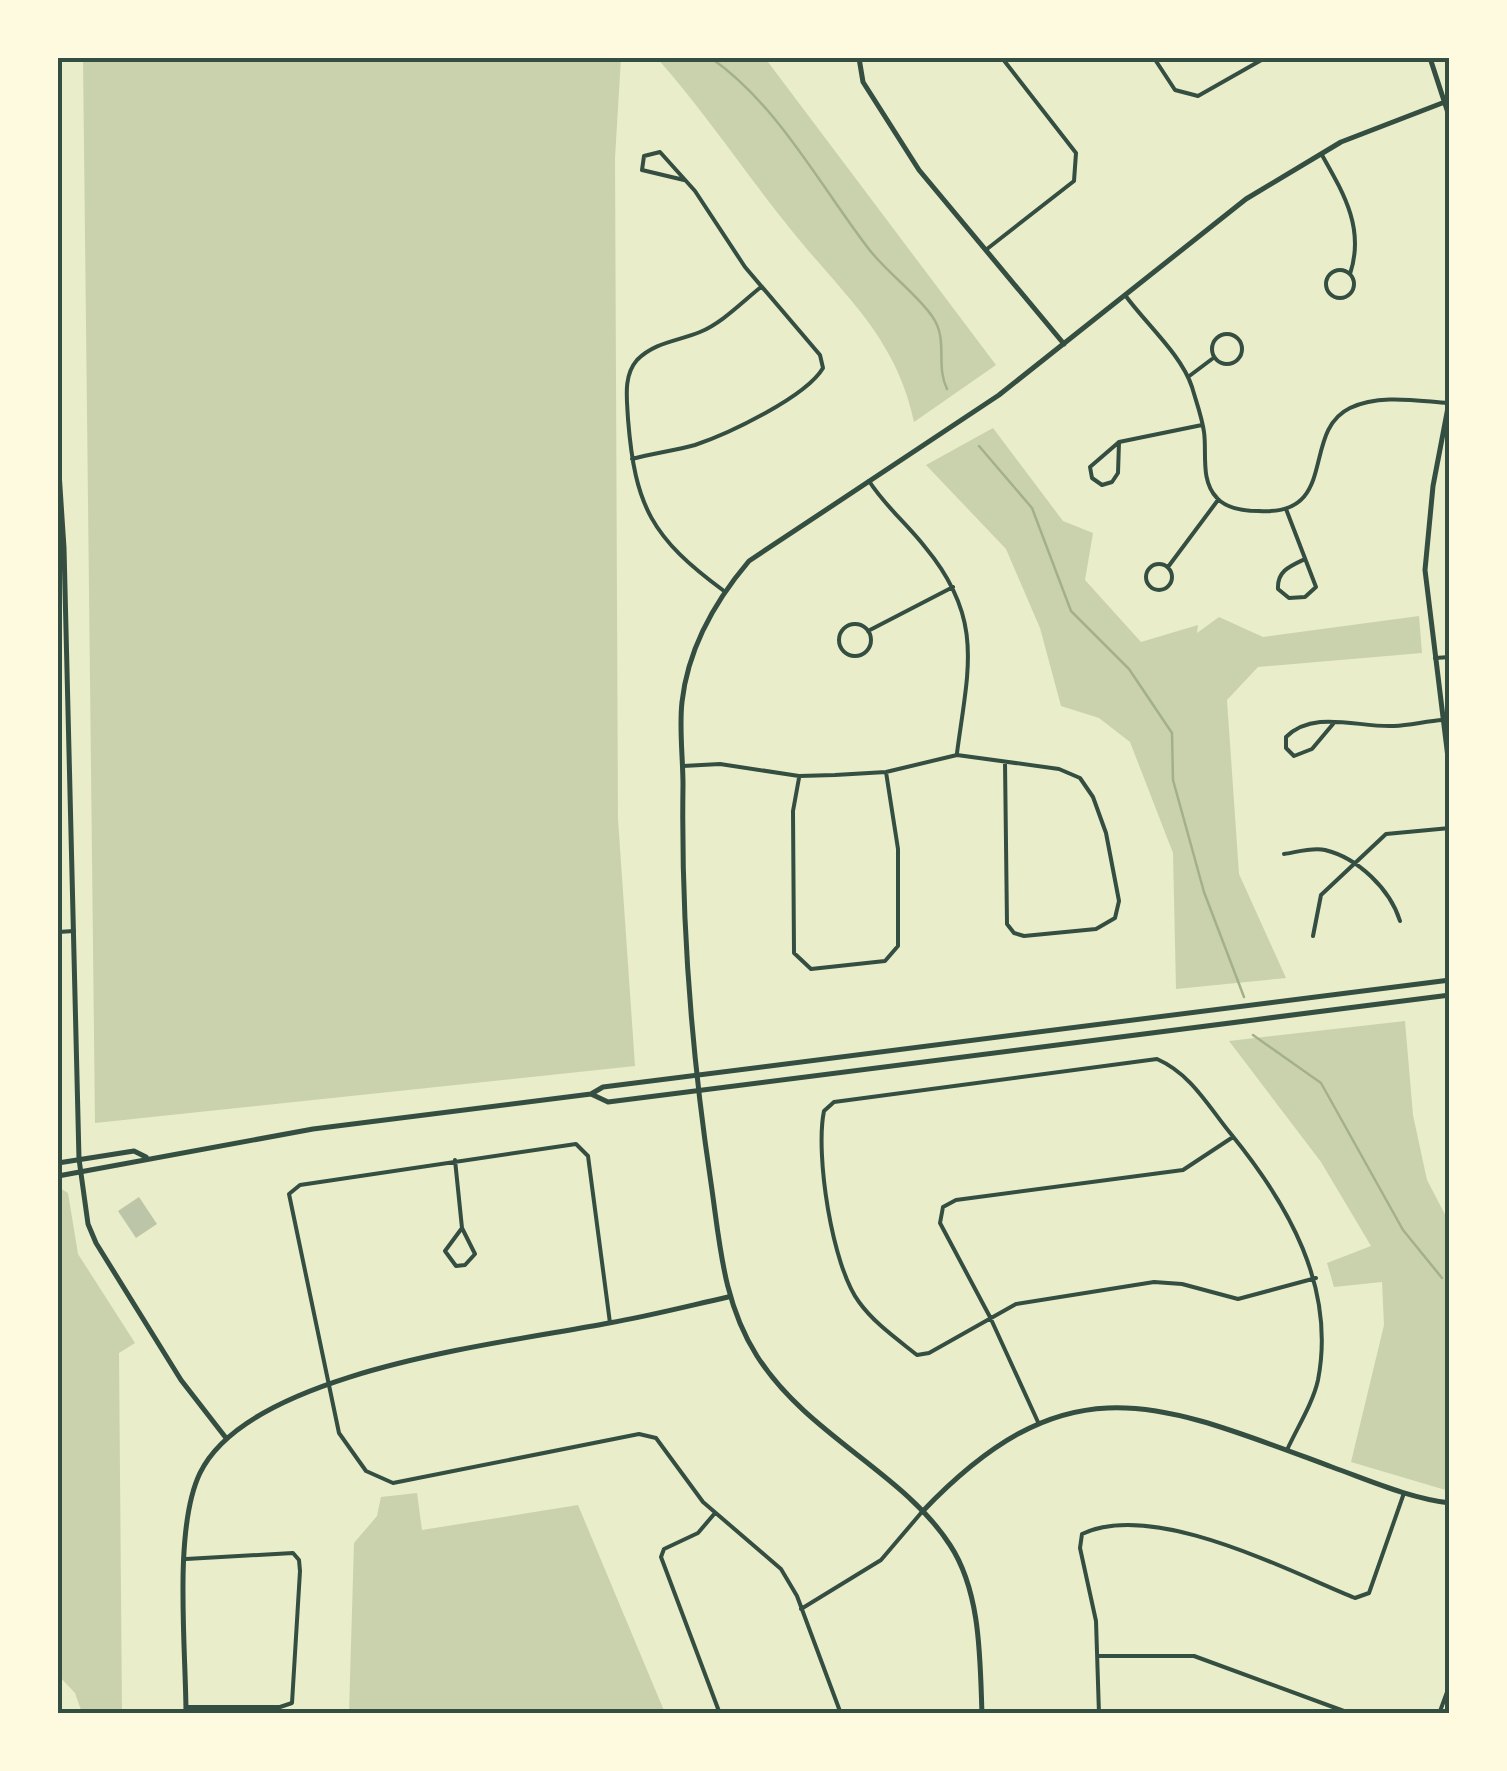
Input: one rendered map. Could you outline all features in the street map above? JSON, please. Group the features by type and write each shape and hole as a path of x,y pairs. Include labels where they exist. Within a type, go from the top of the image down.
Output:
{"street":[{"path":"859,58 863,82 918,170 1064,344"},
{"path":"987,249 1074,180 1076,164 1076,153 1002,58"},
{"path":"1154,58 1176,90 1198,96 1265,58"},
{"path":"1430,58 1450,120"},
{"path":"982,1714 979,1644 967,1585 951,1546 922,1512 784,1394 757,1356 728,1298 695,1076 682,883 682,703 693,650 724,591 749,561 986,404 1246,199 1341,142 1447,101"},
{"path":"632,459 711,439 814,382 823,368 820,356 762,286 684,180 660,152 644,156 642,170 684,180"},
{"path":"1322,155 1346,197 1356,229 1350,274 1353,291 1346,298 1332,296 1326,284 1329,276 1341,270 1350,274"},
{"path":"724,591 678,554 646,515 632,459 626,385 635,362 660,344 702,332 762,286"},
{"path":"1125,295 1188,377 1202,425 1204,461 1218,500 1242,510 1297,505 1308,492 1326,434 1348,409 1396,399 1449,400 1426,551 1450,774"},
{"path":"1220,336 1239,339 1242,353 1236,362 1227,365 1214,357 1212,348 1220,336"},
{"path":"1188,377 1214,357"},
{"path":"1119,442 1118,472 1112,482 1102,485 1092,478 1090,467 1119,442 1202,425"},
{"path":"58,456 64,548 79,1159 88,1224 181,1380 226,1438"},
{"path":"870,482 927,549 953,587 964,613 971,653 957,755"},
{"path":"1168,567 1218,500"},
{"path":"1286,509 1305,558 1316,587 1305,597 1290,598 1278,590 1277,580 1283,570 1305,558"},
{"path":"1151,567 1168,567 1173,578 1170,586 1159,590 1151,587 1146,579 1151,567"},
{"path":"868,631 953,587"},
{"path":"860,625 868,631 872,641 864,654 849,655 842,648 844,628 860,625"},
{"path":"1435,658 1450,656"},
{"path":"1333,724 1303,755 1294,756 1286,748 1286,736 1297,726 1312,722 1391,726 1443,720"},
{"path":"683,766 720,764 800,776 886,772 957,755 1059,768 1080,778 1093,797 1106,833 1119,901 1115,918 1096,930 1024,936 1007,924 1005,762"},
{"path":"800,776 792,811 794,953 811,969 885,961 898,946 898,849 886,772"},
{"path":"1313,936 1321,895 1386,834 1450,828"},
{"path":"1284,854 1321,849 1354,862 1395,903 1400,920"},
{"path":"58,932 74,931"},
{"path":"58,1176 136,1164 146,1156 314,1129 591,1094 603,1087 1450,980"},
{"path":"591,1094 608,1102 1450,995"},
{"path":"1287,1450 1318,1383 1323,1332 1316,1278 1286,1212 1253,1160 1179,1069 1157,1059 834,1102 822,1120 835,1244 844,1278 859,1303 917,1355 929,1353 1016,1304 1154,1282 1182,1284 1238,1299 1316,1278"},
{"path":"1038,1422 990,1316 940,1223 943,1207 956,1200 1183,1170 1233,1137"},
{"path":"610,1324 583,1149 568,1143 455,1160 300,1184 289,1194 339,1433 351,1455 375,1478 393,1483 648,1434 663,1444 715,1513 781,1569 801,1609 841,1714"},
{"path":"58,1162 134,1151 146,1156"},
{"path":"455,1160 462,1228 474,1254 470,1263 456,1266 445,1251 462,1228"},
{"path":"186,1559 293,1553 300,1560 292,1703 280,1707 186,1710 184,1526 191,1494 210,1456 226,1438 270,1411 422,1355 610,1324 728,1298"},
{"path":"801,1609 881,1560 922,1512 979,1457 1038,1422 1096,1410 1154,1409 1200,1418 1404,1494 1450,1503"},
{"path":"1099,1714 1096,1620 1080,1548 1082,1534 1099,1526 1160,1526 1355,1598 1369,1593 1404,1494"},
{"path":"715,1513 698,1533 664,1549 660,1557 720,1714"},
{"path":"1099,1656 1194,1656 1352,1714"},
{"path":"1439,1714 1450,1684"}],"green space":[{"path":"83,58 621,58 615,158 618,819 635,1066 95,1123"},
{"path":"657,58 765,58 996,365 914,422 894,364 864,316"},
{"path":"993,428 1063,521 1093,533 1085,580 1141,642 1198,625 1197,633 1219,617 1263,637 1419,616 1422,653 1258,667 1227,700 1239,874 1286,978 1176,989 1173,853 1130,742 1099,718 1061,706 1040,628 1006,549 926,465"},
{"path":"1405,1021 1413,1115 1427,1180 1449,1222 1449,1491 1351,1462 1384,1325 1382,1282 1334,1287 1327,1263 1371,1246 1321,1162 1229,1041"},
{"path":"58,1187 68,1193 78,1254 135,1343 119,1353 122,1713 82,1713 75,1693 58,1675"},
{"path":"417,1493 422,1530 578,1505 665,1713 349,1713 354,1543 377,1516 381,1497"}],"building":[{"path":"139,1197 157,1224 136,1238 118,1211"}],"waterway":[{"path":"711,58 777,121 868,248 932,316 940,334 947,389"},
{"path":"979,446 1032,508 1071,611 1129,669 1172,733 1173,780 1204,892 1244,997"},
{"path":"1253,1035 1321,1083 1403,1230 1442,1278"},
{"path":"1447,1285 1450,1288"}]}
